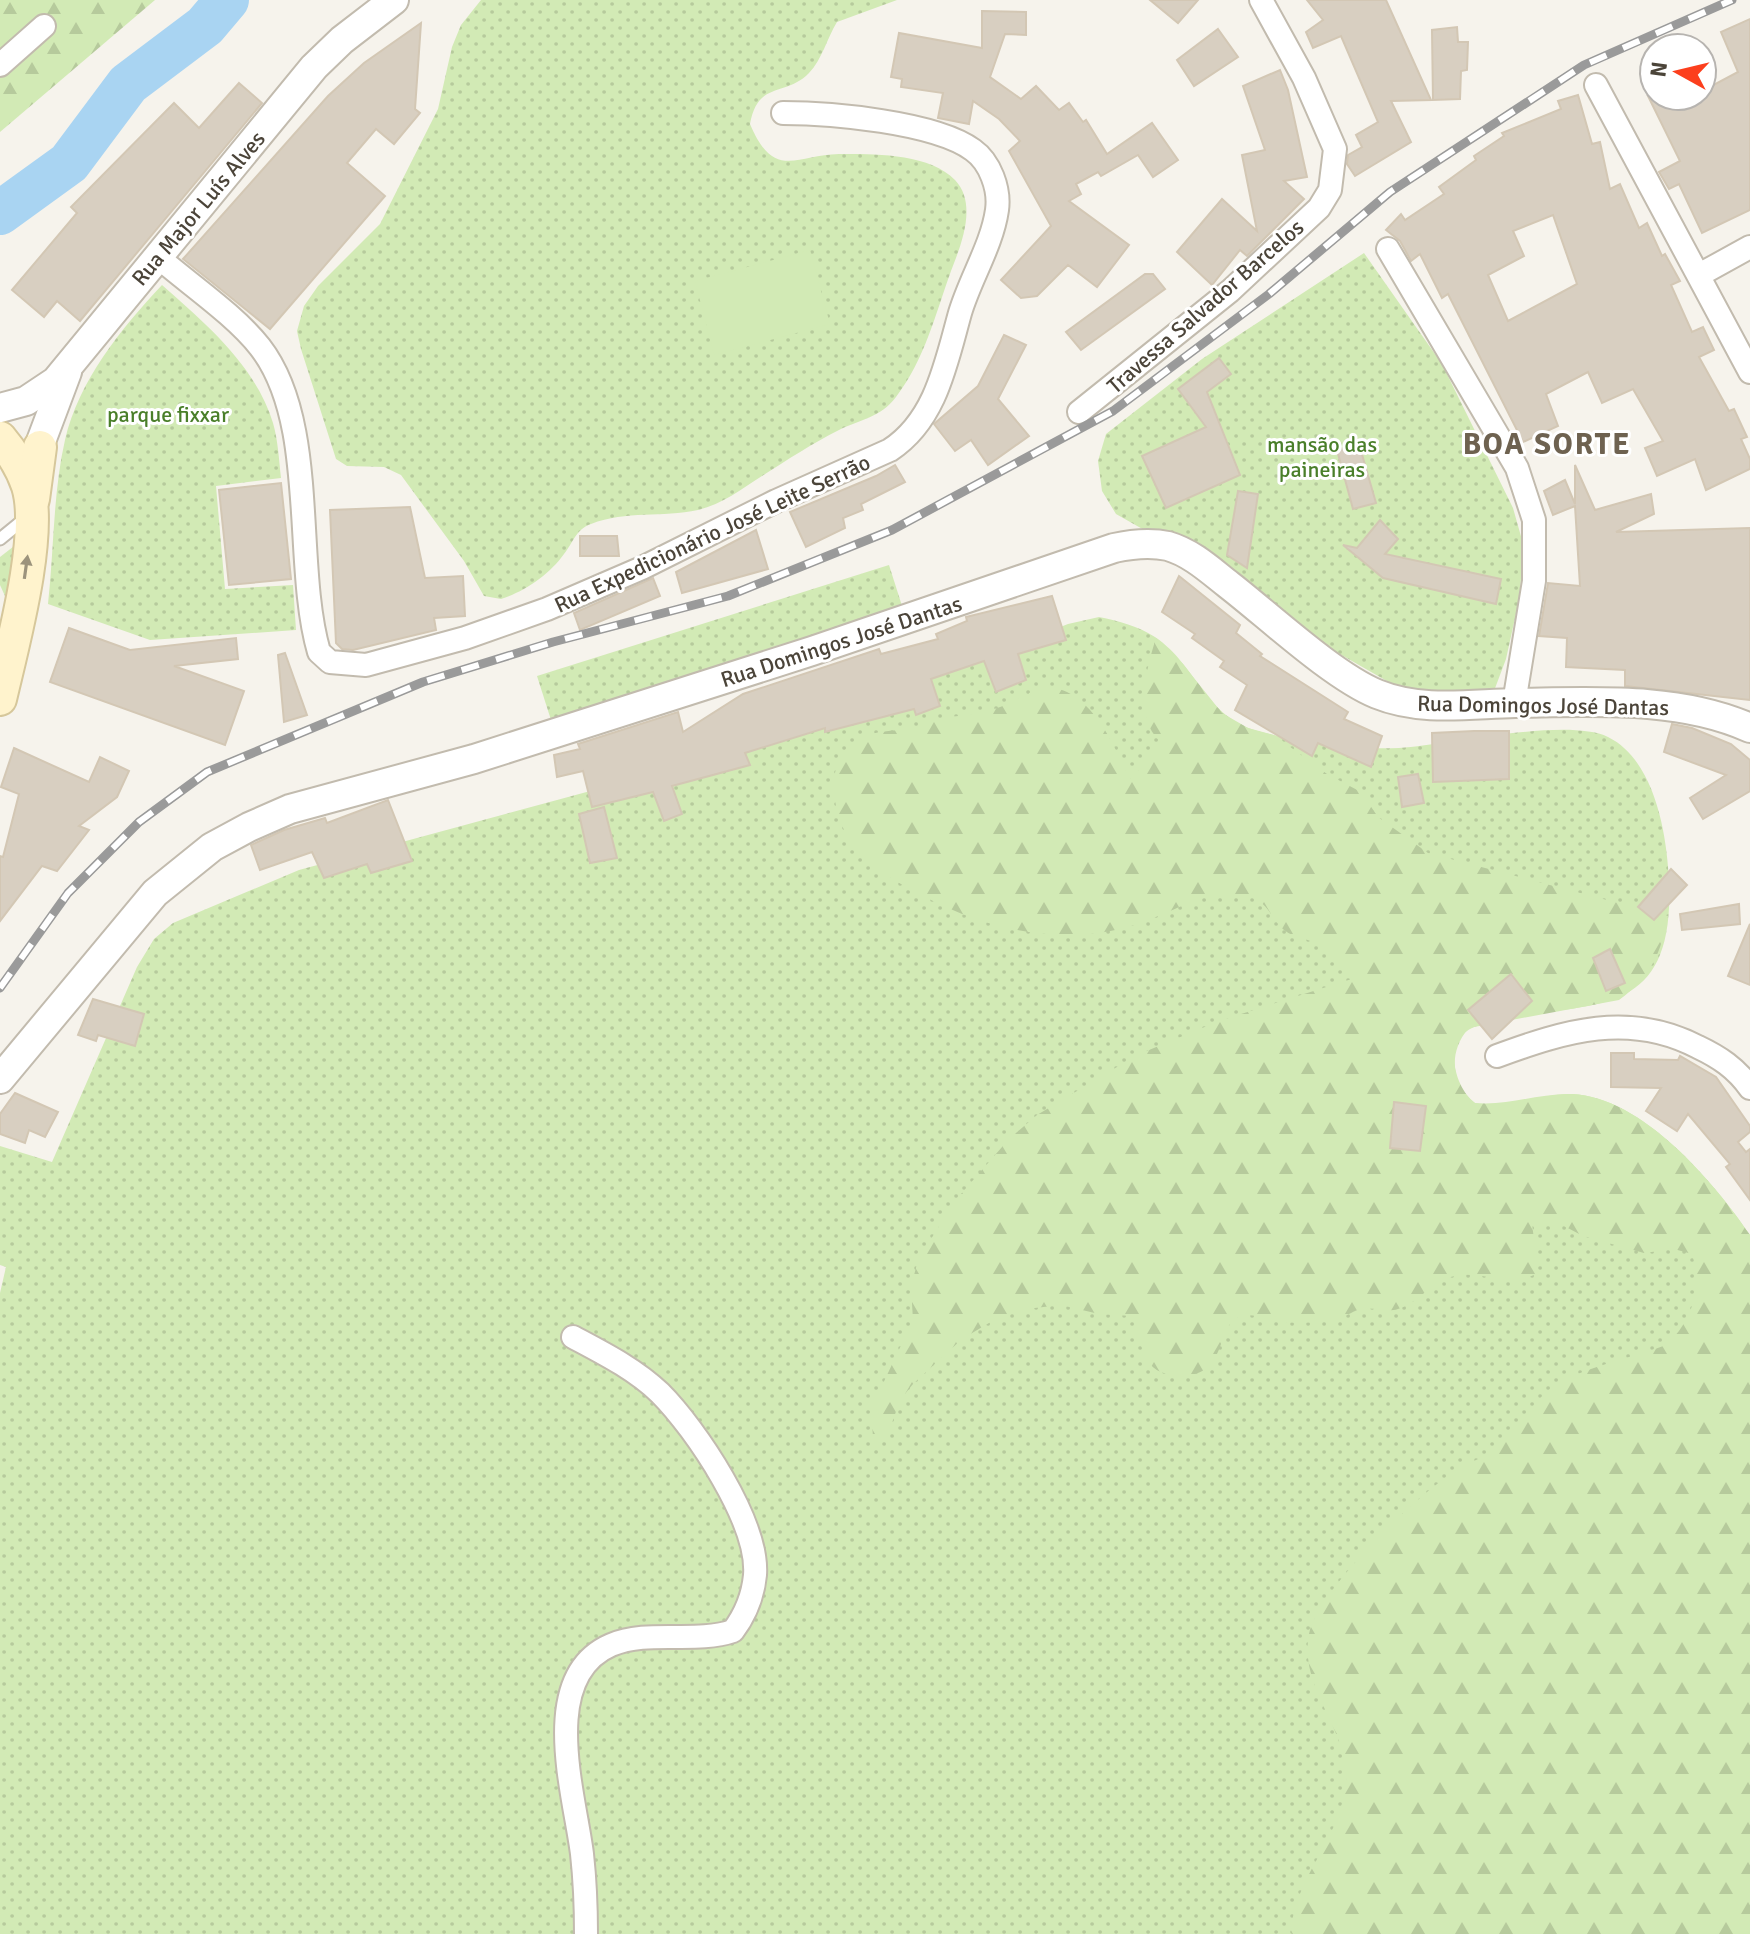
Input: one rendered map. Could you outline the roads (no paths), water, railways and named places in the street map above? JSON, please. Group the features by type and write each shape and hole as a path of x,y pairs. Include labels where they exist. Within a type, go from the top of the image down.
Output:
{"main road":[{"path":"0,438 20,489"},
{"path":"0,699 20,489 40,447"}],"street":[{"name":"Rua Major Luís Alves","path":"0,408 26,401 69,368 94,332 314,67 394,0"},
{"name":"Travessa Salvador Barcelos","path":"1079,412 1230,291 1319,208 1330,190 1335,149 1304,78 1261,0"},
{"path":"0,65 44,26"},
{"path":"1596,85 1750,372"},
{"name":"Rua Expedicionário José Leite Serrão","path":"158,257 259,345 273,368 296,452 319,652 330,662 366,665 465,638 642,568 776,501 890,450 905,441 920,423 937,392 963,301 997,209 990,171 975,150 939,135 846,117 783,113"},
{"path":"1699,275 1750,247"},
{"path":"1388,249 1517,468 1534,520 1534,581 1514,703"},
{"path":"40,447 69,368"},
{"name":"Rua Domingos José Dantas","path":"0,1079 155,893 212,847 249,827 290,809 461,763 812,651 1114,548 1155,544 1191,556 1307,647 1372,692 1421,704 1673,707 1703,711 1750,728"},
{"path":"1497,1056 1559,1034 1606,1025 1643,1028 1665,1032 1720,1058 1750,1088"},
{"path":"573,1337 635,1372 660,1393 707,1450 740,1517 756,1572 752,1595 733,1631 613,1644 592,1656 581,1670 570,1705 565,1752 582,1852 586,1934"}],"lane":[{"path":"0,539 20,489"}],"waterway":[{"path":"0,213 69,163 128,84 205,26 227,0"}],"railway":[{"path":"0,988 68,893 139,822 207,772 423,682 553,642 728,596 892,530 1113,411 1269,294 1390,192 1584,65 1732,0"}],"district":[{"name":"BOA SORTE","path":"1547,444"}],"park label":[{"name":"parque fixxar","path":"168,414"},
{"name":"mansão das paineiras","path":"1322,456"}]}
